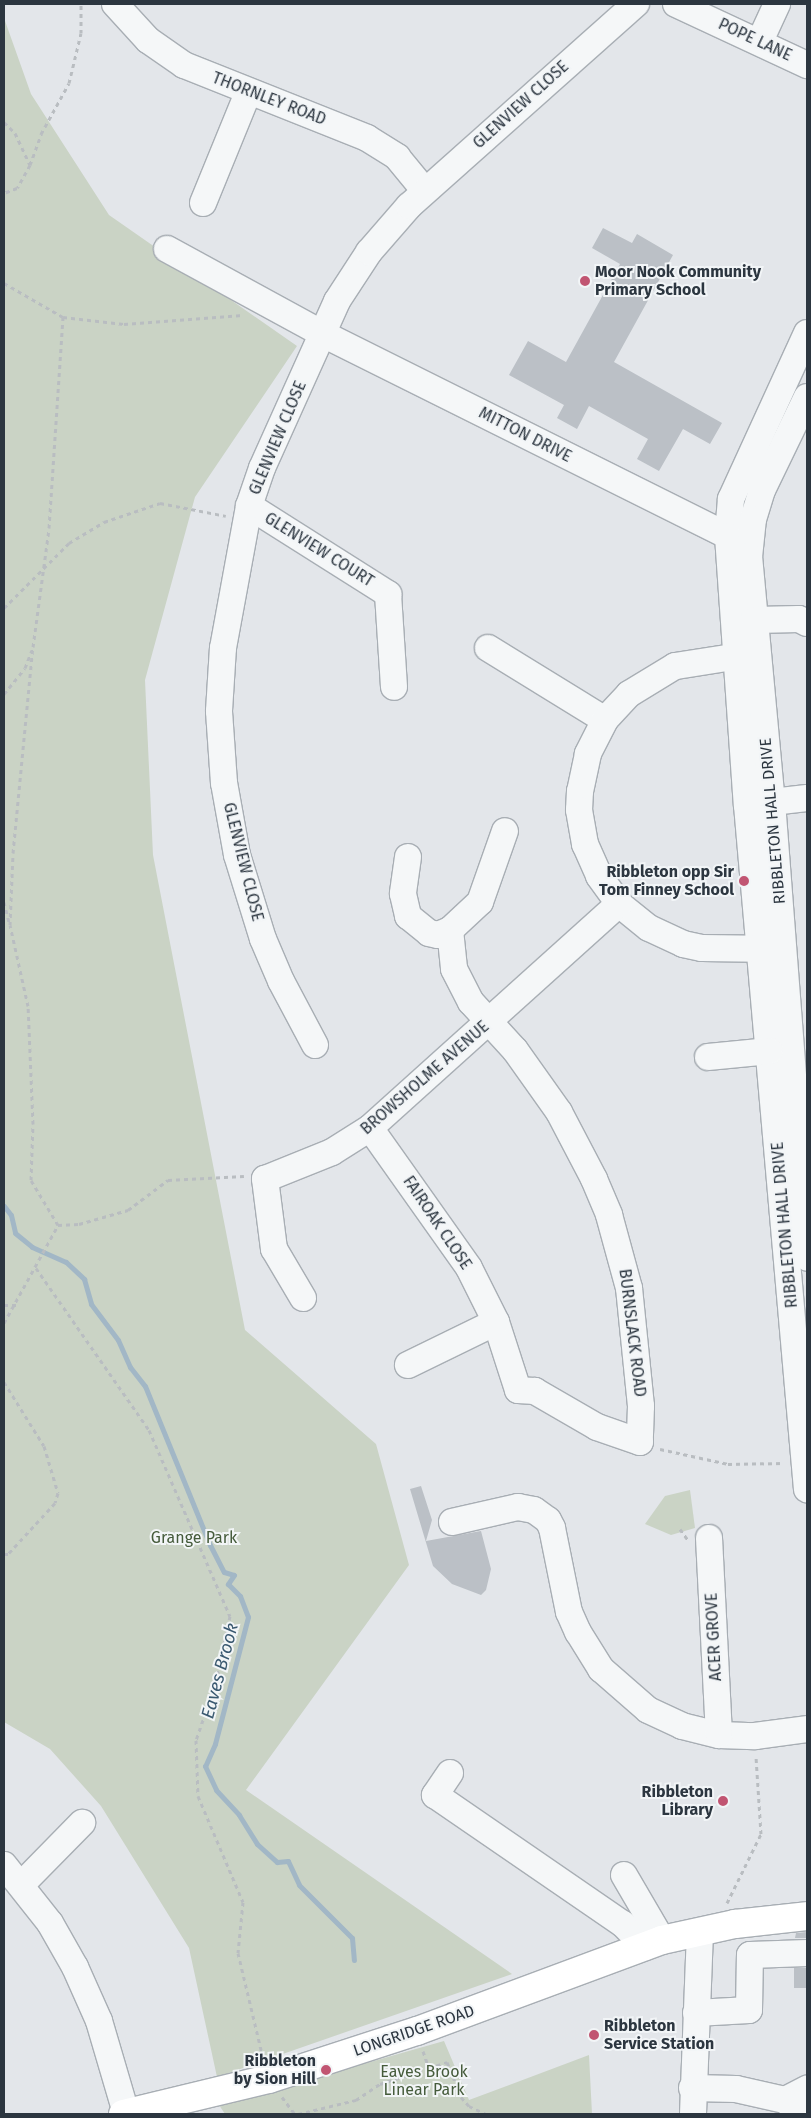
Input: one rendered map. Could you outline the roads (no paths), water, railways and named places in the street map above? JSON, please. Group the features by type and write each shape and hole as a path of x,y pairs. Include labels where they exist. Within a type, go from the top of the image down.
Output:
{"main road":[{"name":"LONGRIDGE ROAD","path":"131,2113 269,2079 416,2031 654,1943 708,1930 807,1916"}],"street":[{"name":"THORNLEY ROAD","path":"115,4 148,40 184,65 248,93 368,138 397,157 425,191"},
{"name":"GLENVIEW CLOSE","path":"315,1045 281,981 263,939 237,854 224,784 219,711 221,664 247,513 262,468 338,301 369,252 425,191 636,4"},
{"name":"POPE LANE","path":"676,4 760,41 807,65"},
{"path":"760,41 778,4"},
{"path":"203,204 248,93"},
{"name":"MITTON DRIVE","path":"167,249 283,309 323,334 739,536"},
{"name":"RIBBLETON HALL DRIVE","path":"807,333 731,499 739,536 746,655 771,949 807,1258"},
{"name":"RIBBLETON HALL DRIVE","path":"739,536 807,397"},
{"name":"GLENVIEW COURT","path":"247,513 388,594 394,688"},
{"name":"RIBBLETON HALL DRIVE","path":"739,536 749,556 755,620 746,655"},
{"path":"755,620 798,619 807,623"},
{"path":"488,648 605,720"},
{"path":"746,655 693,661 659,674 629,694 605,720 585,763 579,810 590,861 619,904 649,928 683,944 721,950 771,949"},
{"path":"759,804 807,798"},
{"path":"408,857 403,902 408,916 429,933 438,935 450,930 480,902 505,831"},
{"name":"BROWSHOLME AVENUE","path":"303,1298 274,1248 264,1179 332,1152 370,1128 619,904"},
{"name":"BURNSLACK ROAD","path":"450,930 454,969 471,1002 520,1058 559,1112 594,1179 609,1215 629,1288 641,1406 640,1442 597,1428 535,1391 518,1390"},
{"name":"RIBBLETON HALL DRIVE","path":"771,949 770,1051 801,1336 807,1489"},
{"path":"708,1058 770,1051"},
{"name":"FAIROAK CLOSE","path":"370,1128 469,1268 496,1322 518,1390"},
{"path":"408,1365 496,1322"},
{"path":"452,1522 518,1507 541,1514 552,1528 569,1612 585,1645 601,1669 648,1710 682,1726 719,1735 755,1736 807,1729"},
{"name":"ACER GROVE","path":"709,1538 719,1735"},
{"path":"450,1773 435,1795 623,1924 654,1943"},
{"path":"22,1884 82,1823"},
{"path":"4,1865 22,1884 50,1923 75,1967 99,2021 131,2113"},
{"path":"624,1875 654,1943"},
{"path":"693,2114 692,2088 696,2013 708,1930"},
{"path":"696,2013 749,2010 750,1955 807,1953"},
{"path":"692,2088 736,2089 798,2101"}],"waterway":[{"name":"Eaves Brook","path":"4,1206 11,1215 15,1233 32,1247 66,1262 84,1279 91,1304 118,1340 130,1367 145,1386 210,1545 224,1572 234,1575 228,1584 240,1596 248,1617 215,1744 205,1766 216,1790 239,1815 257,1844 277,1862 288,1861 299,1885 352,1938 354,1960"}],"place":[{"name":"Moor Nook Community Primary School","path":"585,281"},
{"name":"Ribbleton opp Sir Tom Finney School","path":"744,881"},
{"name":"Ribbleton Library","path":"723,1801"},
{"name":"Ribbleton Service Station","path":"594,2035"},
{"name":"Ribbleton by Sion Hill","path":"326,2070"}],"park label":[{"name":"Grange Park","path":"194,1538"},
{"name":"Eaves Brook Linear Park","path":"424,2081"}]}
